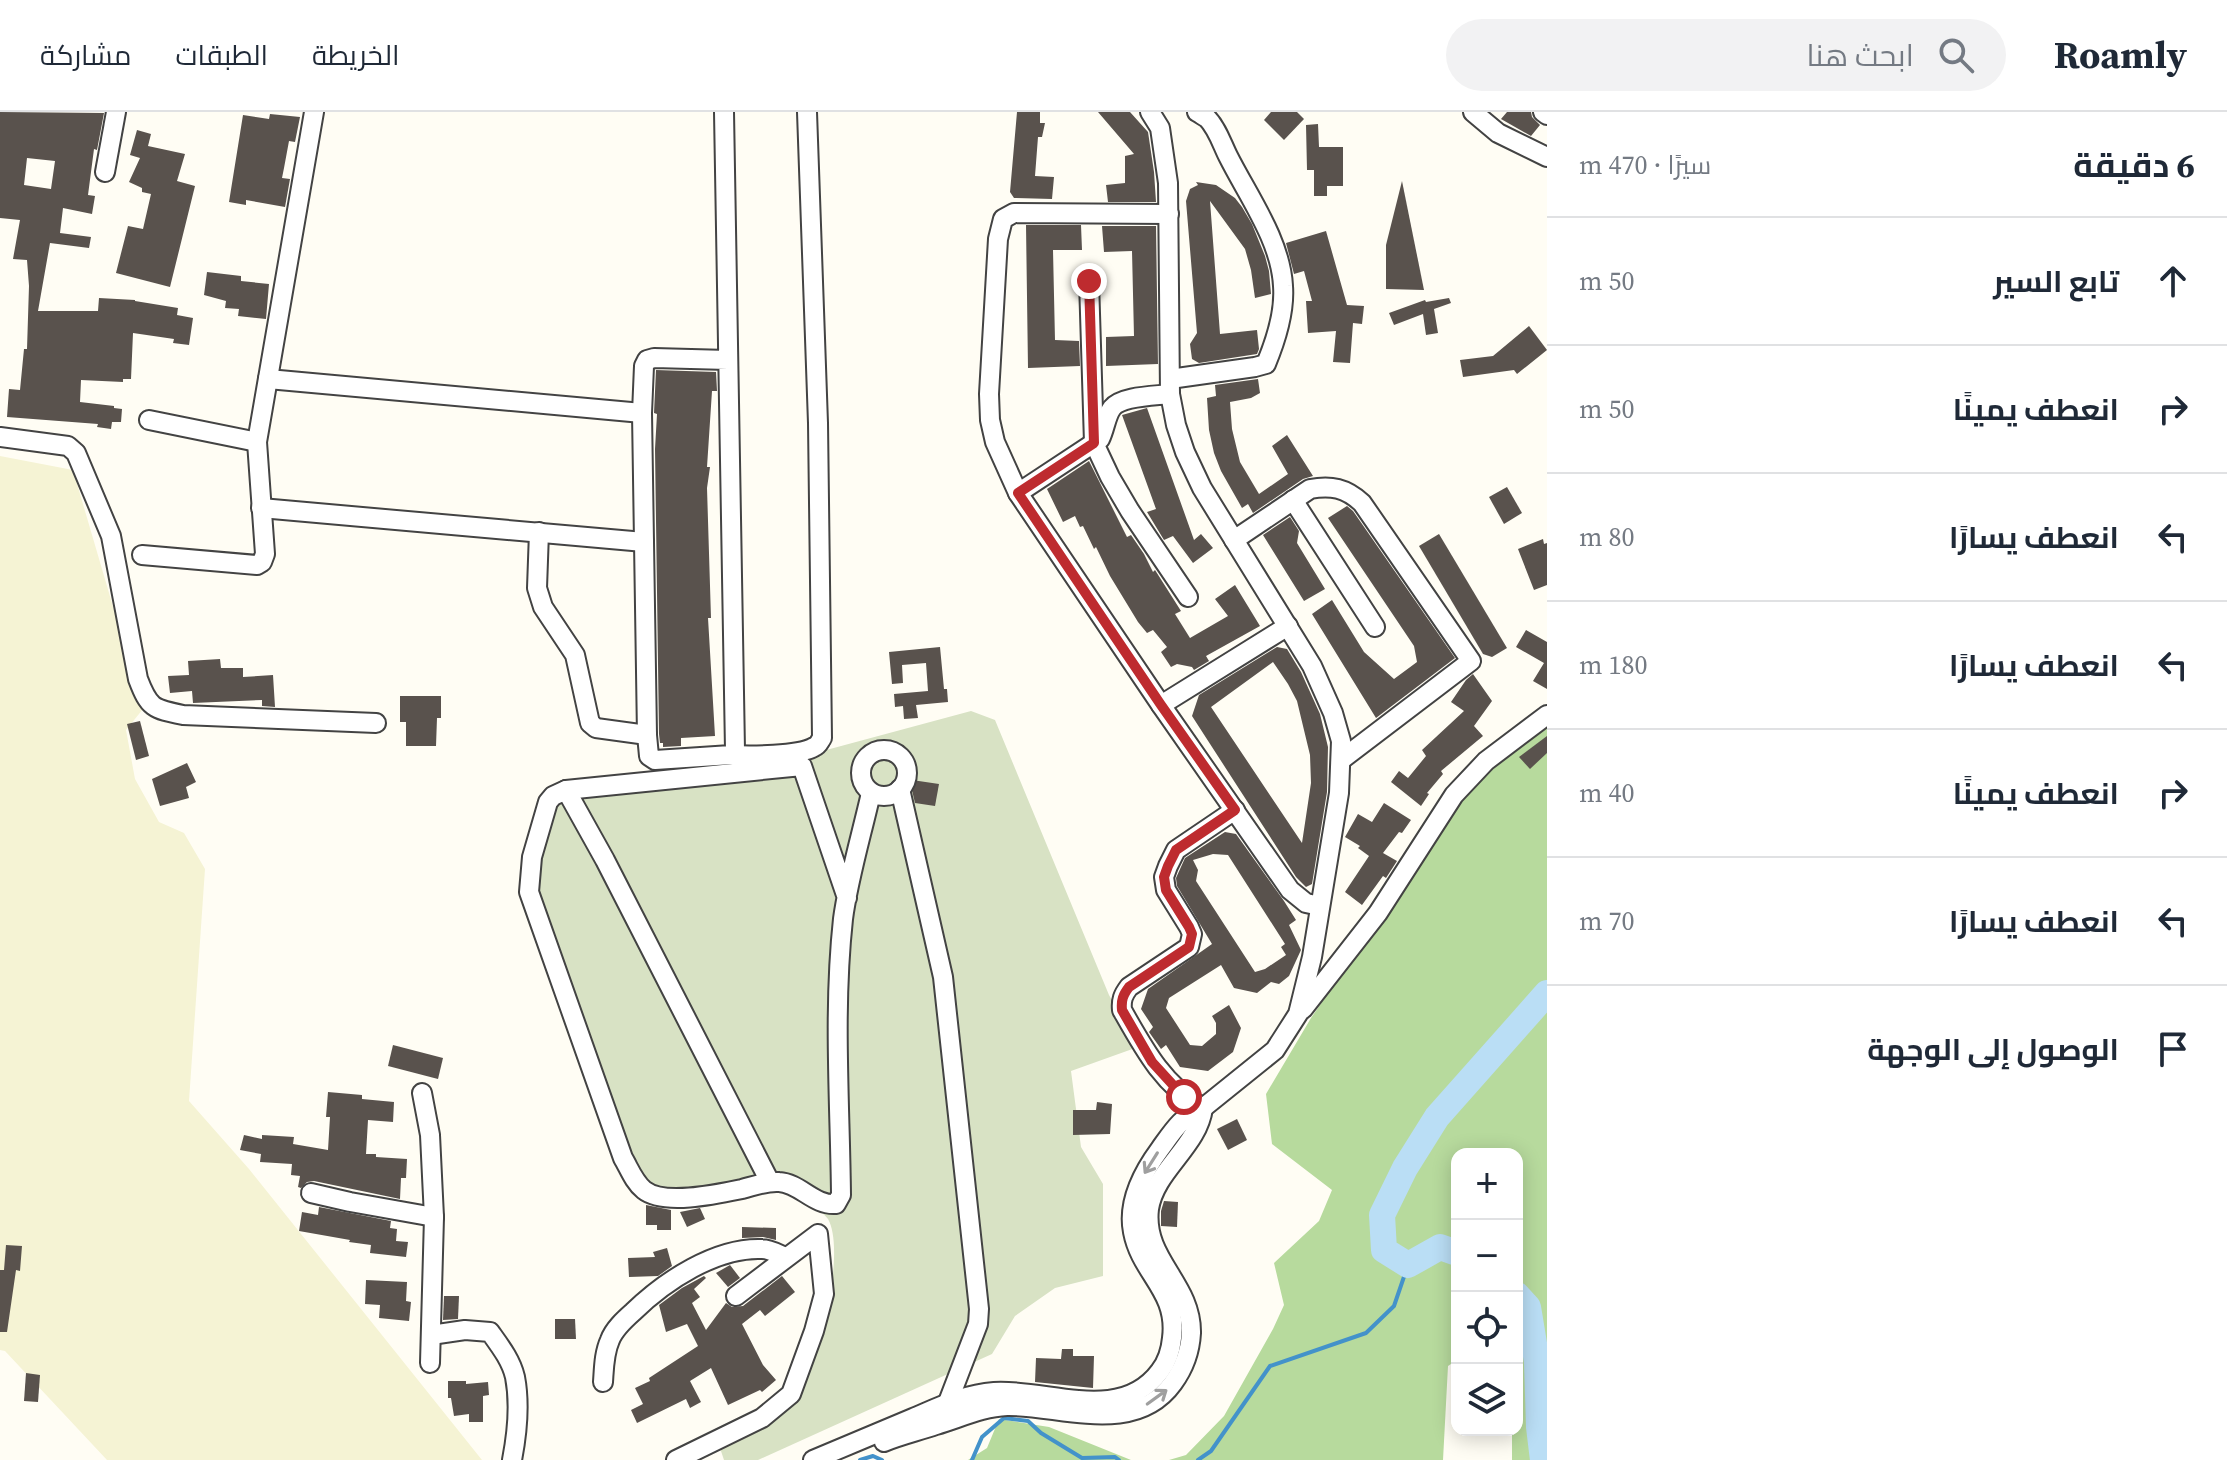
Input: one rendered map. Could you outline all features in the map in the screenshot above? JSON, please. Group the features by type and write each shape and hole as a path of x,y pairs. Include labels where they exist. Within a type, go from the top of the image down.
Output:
{"street":[{"path":"105,172 116,112"},
{"path":"142,555 257,565 262,562 265,554 257,442 314,112"},
{"path":"724,112 735,750 731,755"},
{"path":"728,360 654,358 647,360 644,366 647,735 649,756 655,760 768,755 812,749 822,738 819,439 807,112"},
{"path":"1150,112 1160,128 1165,152 1169,214 1170,386 1176,425 1202,488 1312,666 1333,713 1341,741 1339,793 1312,957 1298,1014"},
{"path":"1018,493 1100,439 1109,411 1115,403 1170,386 1266,364 1283,308 1282,272 1254,202 1218,134 1207,117 1197,112"},
{"path":"1473,112 1498,133 1547,157"},
{"path":"1169,214 1014,213 1003,219 998,239 990,420 995,442 1018,493 1161,705 1290,890 1306,903 1320,906"},
{"path":"1089,281 1094,443 1130,511 1188,597"},
{"path":"268,379 642,413"},
{"path":"149,420 257,442"},
{"path":"0,437 68,446 76,453 111,536 138,679 146,700 160,710 183,715 376,723"},
{"path":"1234,540 1310,489 1324,486 1353,494 1471,661 1341,760"},
{"path":"1293,500 1375,627"},
{"path":"261,508 644,542"},
{"path":"539,532 537,588 543,607 575,655 590,723 596,728 647,735"},
{"path":"1161,705 1288,626"},
{"path":"813,1460 962,1398 1012,1392 1083,1400 1119,1399 1142,1389 1160,1371 1171,1349 1174,1324 1168,1299 1139,1254 1132,1231 1132,1207 1149,1164 1181,1120 1203,1108 1275,1050 1298,1014 1378,913 1454,795 1486,761 1547,715"},
{"path":"879,750 895,752 905,762 906,778 900,789 892,795 871,793 863,783 861,767 865,758 879,750"},
{"path":"847,898 802,766 566,790 548,802 532,857 529,892 623,1158 643,1189 658,1197 684,1198 785,1182 827,1205 836,1204 841,1195 838,1008 843,926 871,793"},
{"path":"900,789 943,977 979,1309 978,1324 940,1424"},
{"path":"566,790 770,1182"},
{"path":"1203,1108 1184,1097 1152,1062 1121,1004 1129,987 1189,947 1189,927 1166,890 1164,877 1176,850 1235,810"},
{"path":"422,1093 430,1135 434,1217 430,1363"},
{"path":"841,1460 891,1439 984,1409 1008,1406 1102,1416 1151,1403 1168,1390 1181,1372 1189,1352 1191,1330 1188,1309 1179,1287 1155,1250 1149,1229 1150,1207 1157,1186 1202,1119 1203,1108"},
{"path":"311,1193 434,1217"},
{"path":"676,1460 762,1418 791,1394 824,1294 818,1234 736,1296"},
{"path":"603,1382 604,1360 610,1338 639,1305 680,1274 724,1254 745,1250 766,1249 785,1257"},
{"path":"431,1335 465,1330 490,1332 506,1354 515,1376 517,1406 516,1443 512,1460"}],"shaded area":[{"path":"0,456 73,470 143,709 126,730 135,779 159,822 184,833 205,869 189,1101 249,1169 482,1460 107,1460 5,1351 0,1350"}],"green space":[{"path":"971,711 995,720 1109,995 1138,1047 1071,1071 1081,1147 1103,1184 1103,1276 1055,1288 1015,1316 992,1354 758,1460 724,1460 720,1448 779,1417 796,1398 807,1376 817,1349 831,1289 833,1236 824,1215 776,1188 711,1204 671,1206 633,1191 617,1165 521,897 543,794 553,785 568,782 804,756"},
{"path":"1547,715 1547,1460 1512,1460 1512,1436 1523,1436 1523,1148 1451,1148 1451,1364 1448,1366 1443,1460 1169,1460 1186,1455 1224,1416 1284,1305 1274,1263 1319,1221 1332,1190 1272,1144 1266,1094 1311,1018 1465,784"},
{"path":"999,1419 1049,1427 1131,1460 968,1460 987,1448"}],"building":[{"path":"0,112 104,113 97,150 94,149 88,195 95,196 92,214 63,208 60,233 91,237 89,248 50,243 38,311 98,311 99,298 135,300 178,308 177,315 193,318 189,345 173,343 174,339 133,333 131,379 123,379 123,382 81,380 80,402 122,409 121,422 112,422 111,429 97,427 98,424 7,417 9,389 20,390 24,349 27,349 29,286 27,260 13,259 20,220 0,218","holes":["27,158 55,161 51,189 24,185"]},
{"path":"1017,112 1040,112 1040,123 1045,123 1042,137 1038,137 1035,176 1054,177 1052,199 1014,198 1010,192"},
{"path":"1098,112 1130,112 1148,132 1156,202 1108,202 1106,185 1125,183 1125,156 1134,154"},
{"path":"1271,112 1297,112 1304,119 1284,140 1264,120"},
{"path":"1507,112 1531,112 1540,125 1531,136 1501,119"},
{"path":"270,114 300,117 295,142 289,141 282,178 290,179 285,207 246,200 246,205 229,202 243,115 269,119"},
{"path":"1318,124 1319,147 1343,147 1343,186 1327,186 1327,196 1314,196 1314,170 1307,170 1306,125"},
{"path":"137,130 151,134 148,146 185,154 177,181 195,186 170,287 116,273 128,226 143,229 151,194 142,192 142,188 129,182 140,158 130,155"},
{"path":"1402,181 1424,290 1386,289 1386,245"},
{"path":"1196,182 1216,185 1235,198 1252,224 1265,256 1271,294 1255,298 1245,249 1210,201 1220,334 1257,330 1257,354 1199,363 1192,359 1190,344 1197,333 1186,201 1190,189 1198,185"},
{"path":"1026,225 1081,225 1082,250 1053,250 1055,340 1079,341 1080,366 1028,368"},
{"path":"1102,226 1156,226 1158,364 1106,366 1106,337 1134,336 1132,251 1104,252"},
{"path":"1326,231 1347,305 1364,306 1362,324 1353,323 1350,363 1333,362 1336,331 1308,333 1306,301 1312,301 1304,271 1294,274 1286,243"},
{"path":"207,272 241,276 241,281 269,284 266,319 238,316 239,309 225,308 226,301 204,295"},
{"path":"1449,298 1451,303 1434,309 1438,333 1426,335 1423,314 1394,325 1389,313 1425,300"},
{"path":"1529,326 1547,350 1517,374 1514,370 1463,377 1460,360 1493,356"},
{"path":"656,370 716,372 717,391 712,391 707,467 710,467 707,488 711,618 708,618 715,736 681,738 681,746 663,747 659,734"},
{"path":"1258,379 1260,393 1230,402 1232,429 1240,462 1259,494 1288,474 1272,446 1287,435 1313,476 1303,479 1253,513 1248,504 1242,508 1221,471 1209,430 1207,398 1216,396 1215,385"},
{"path":"1147,408 1194,540 1201,534 1213,548 1193,563 1173,536 1164,540 1147,512 1156,509 1122,415"},
{"path":"1089,461 1127,537 1131,535 1181,611 1175,614 1190,638 1228,616 1215,599 1235,585 1260,626 1206,656 1209,661 1194,670 1177,664 1171,667 1161,652 1167,647 1153,630 1147,633 1138,622 1083,526 1080,527 1075,516 1063,522 1047,489"},
{"path":"1507,487 1522,513 1504,524 1489,497"},
{"path":"1347,506 1455,658 1376,718 1312,614 1332,600 1364,652 1394,679 1417,662 1414,646 1328,518"},
{"path":"1290,517 1299,531 1297,543 1325,589 1304,601 1263,535"},
{"path":"1439,534 1507,648 1492,657 1483,654 1419,546"},
{"path":"1543,539 1544,544 1547,543 1547,585 1534,590 1518,549"},
{"path":"1526,630 1547,642 1547,689 1533,681 1544,663 1516,647"},
{"path":"940,647 948,702 916,705 918,718 904,719 903,706 895,707 894,694 928,691 926,663 902,665 903,683 892,684 889,652"},
{"path":"1277,647 1287,649 1301,672 1320,714 1328,747 1327,792 1312,884 1306,887 1296,877 1192,716 1199,695","holes":["1273,662 1297,701 1310,755 1311,783 1302,843 1211,707"]},
{"path":"220,659 221,668 243,668 243,677 273,675 275,707 262,706 262,700 193,703 192,691 170,693 168,676 189,675 188,661"},
{"path":"1473,674 1492,701 1474,726 1483,736 1441,771 1443,774 1427,793 1421,806 1391,782 1399,771 1408,778 1426,756 1422,750 1464,711 1451,702"},
{"path":"400,696 441,696 436,746 406,746 406,722 400,722"},
{"path":"140,721 149,756 136,760 127,724"},
{"path":"1547,736 1547,753 1530,769 1519,757"},
{"path":"187,763 196,782 186,787 189,798 160,806 152,779"},
{"path":"912,780 939,784 935,806 915,803"},
{"path":"1384,803 1411,820 1383,853 1397,861 1362,905 1345,892 1369,856 1345,837 1358,814 1372,822"},
{"path":"1225,832 1236,834 1296,920 1289,925 1301,950 1289,976 1279,984 1271,982 1257,993 1234,988 1221,965 1169,998 1166,1008 1190,1045 1202,1046 1216,1034 1212,1016 1229,1005 1241,1028 1233,1052 1208,1071 1180,1067 1166,1045 1161,1049 1149,1032 1153,1027 1141,1009 1148,989 1212,944 1177,886 1176,878 1185,858","holes":["1213,854 1228,855 1285,944 1281,947 1286,955 1255,972 1196,881 1198,870 1193,860"]},
{"path":"393,1045 443,1058 438,1079 388,1066"},
{"path":"328,1092 394,1102 393,1122 368,1120 366,1154 407,1159 406,1178 401,1178 400,1199 314,1181 307,1182 301,1188 298,1187 300,1176 291,1175 292,1164 260,1162 261,1154 240,1150 244,1135 262,1139 262,1135 294,1137 293,1144 328,1150"},
{"path":"1097,1102 1112,1104 1110,1134 1073,1135 1073,1110 1096,1110"},
{"path":"1237,1119 1247,1140 1228,1150 1217,1129"},
{"path":"1164,1201 1178,1202 1177,1227 1161,1226"},
{"path":"646,1205 671,1210 671,1230 657,1230 657,1225 646,1225"},
{"path":"319,1207 391,1221 390,1228 397,1229 396,1241 408,1242 406,1257 370,1253 371,1245 299,1231 302,1212 318,1215"},
{"path":"700,1208 705,1219 687,1227 680,1212"},
{"path":"742,1227 776,1228 776,1240 742,1238"},
{"path":"6,1245 22,1246 7,1332 0,1332 0,1270 4,1270"},
{"path":"667,1248 672,1266 658,1276 629,1277 628,1258 655,1257 653,1252"},
{"path":"730,1265 740,1278 728,1287 716,1273"},
{"path":"704,1276 706,1278 694,1289 700,1297 692,1303 706,1330 726,1303 732,1307 743,1306 782,1276 795,1292 765,1316 760,1310 742,1324 763,1365 776,1380 762,1392 760,1390 728,1405 711,1368 690,1381 701,1402 690,1408 686,1399 637,1423 631,1410 643,1404 635,1388 650,1381 649,1378 698,1346 687,1324 666,1332 659,1305"},
{"path":"366,1280 407,1282 406,1301 411,1302 409,1321 379,1318 380,1305 365,1304"},
{"path":"444,1296 459,1296 458,1319 443,1320"},
{"path":"555,1319 575,1319 576,1339 555,1339"},
{"path":"1062,1349 1073,1349 1073,1356 1094,1356 1093,1388 1035,1382 1036,1358 1061,1359"},
{"path":"26,1373 40,1375 38,1402 24,1401"},
{"path":"448,1381 466,1381 466,1384 488,1382 489,1395 483,1396 483,1422 469,1422 469,1414 454,1416 451,1398 448,1398"}],"waterway":[{"path":"1451,1251 1440,1247 1408,1265 1384,1250 1382,1215 1405,1168 1437,1117 1547,993"},
{"path":"1198,1460 1211,1451 1270,1366 1366,1333 1394,1306 1408,1265"},
{"path":"1523,1302 1528,1307 1537,1362 1543,1460"},
{"path":"972,1460 982,1437 1004,1418 1028,1421 1041,1433 1082,1458 1115,1457 1119,1460"},
{"path":"860,1460 873,1456 882,1460"}],"route":[{"path":"1089,281 1094,443 1018,493 1235,810 1176,850 1164,877 1166,890 1192,934 1189,947 1129,987 1121,1004 1152,1062 1184,1097"}]}
